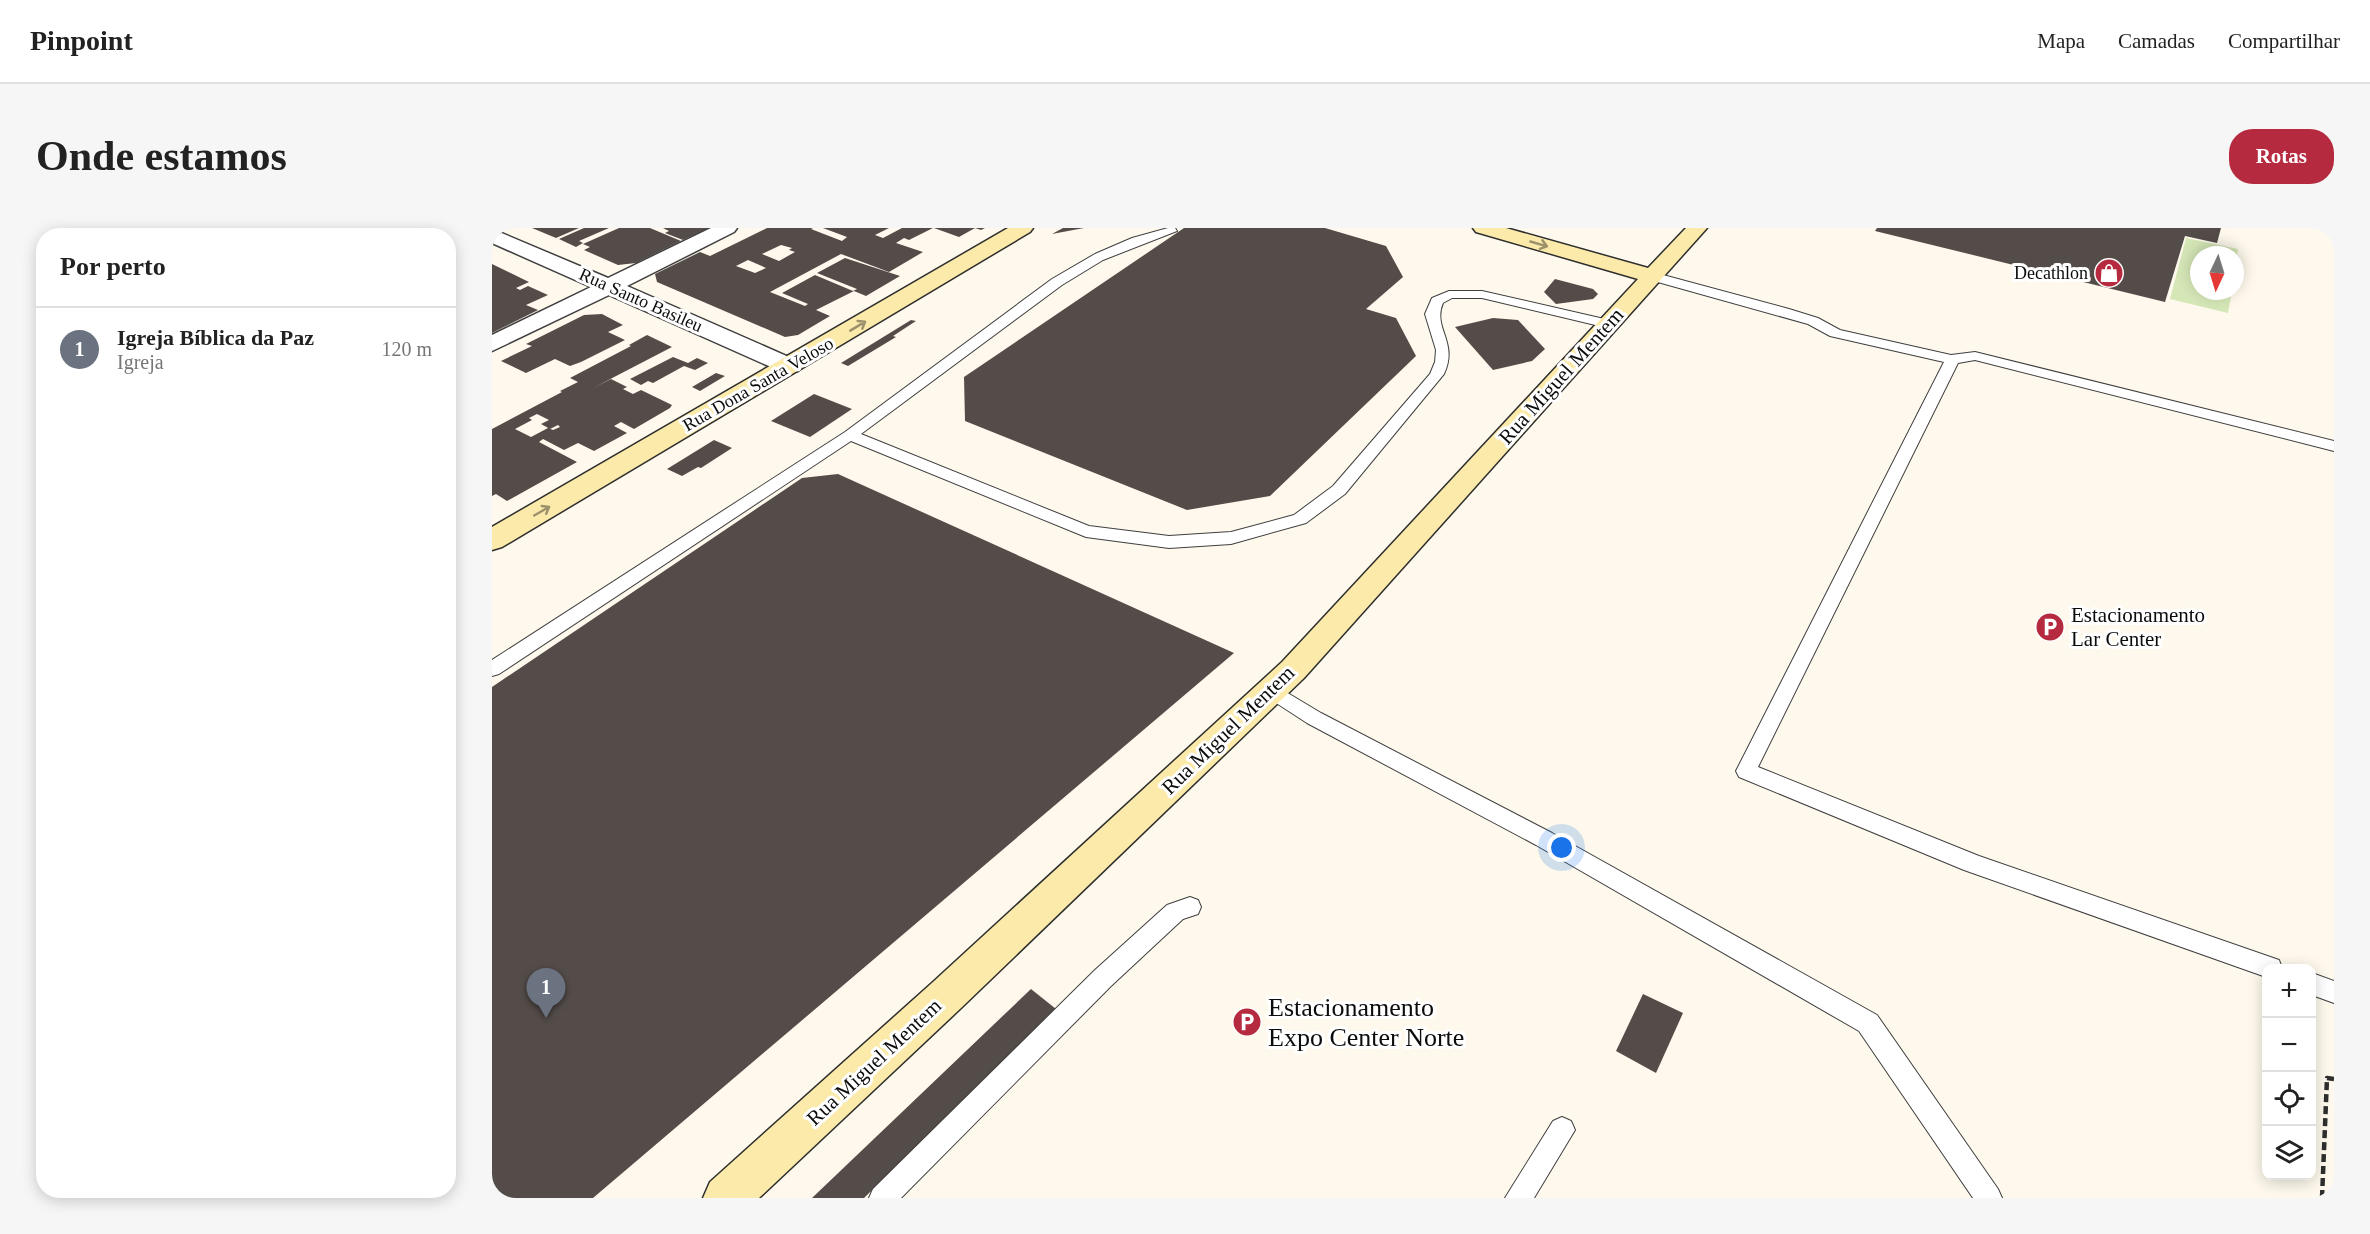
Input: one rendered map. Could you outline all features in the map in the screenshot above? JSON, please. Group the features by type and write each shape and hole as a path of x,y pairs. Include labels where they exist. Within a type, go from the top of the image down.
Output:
{"street":[{"path":"492,344 727,228"},
{"name":"Rua Dona Santa Veloso","path":"492,540 1023,228"},
{"path":"1483,228 1652,276"},
{"name":"Rua Miguel Mentem","path":"726,1198 947,995 1293,670 1697,228"},
{"name":"Rua Santo Basileu","path":"492,235 789,366"}],"lane":[{"path":"492,669 850,435 1057,282 1099,257 1171,231"},
{"path":"1652,276 1813,321 1835,333 1952,360 1975,356 2334,446"},
{"path":"850,435 1086,531 1169,542 1231,538 1300,519 1339,490 1433,381 1442,367 1445,356 1443,343 1432,312 1436,303 1444,297 1477,293 1497,296 1608,324"},
{"path":"1952,360 1746,771 1972,863 2262,966"},
{"path":"1271,690 1314,718 1544,839 1868,1023 1989,1198"},
{"path":"882,1198 1103,978 1175,912 1190,907"},
{"path":"2316,985 2334,992"},
{"path":"1518,1198 1562,1130"}],"path":[{"path":"2322,1198 2327,1078 2334,1079"}],"green space":[{"path":"2186,238 2224,246 2190,246 2190,300 2230,300 2228,313 2170,299"}],"building":[{"path":"532,228 579,228 556,238"},
{"path":"584,228 609,228 579,241 583,243 576,247 559,239"},
{"path":"619,228 650,228 681,241 636,263 618,265 584,250 590,247 583,244"},
{"path":"663,228 709,228 683,240 665,233 669,231"},
{"path":"767,228 813,228 811,229 842,241 847,237 823,228 889,228 875,235 883,238 902,228 933,228 909,240 904,238 896,243 923,252 889,272 841,254 770,292 805,306 808,304 782,293 815,275 853,291 857,289 817,273 845,258 900,276 866,296 854,291 816,310 830,316 798,335 785,337 657,282 655,274 700,252 710,256","holes":["781,245 792,248 789,250 795,252 779,261 762,254","748,260 766,268 755,273 736,266"]},
{"path":"934,228 975,228 959,237"},
{"path":"1063,228 1084,228 1052,234"},
{"path":"1184,228 1325,228 1386,246 1403,277 1366,309 1396,318 1416,356 1270,496 1187,510 965,421 964,377"},
{"name":"Decathlon","path":"1877,228 2221,228 2217,243 2185,236 2165,302 1875,231"},
{"path":"492,264 529,282 516,288 520,290 528,286 548,295 526,305 538,310 492,333"},
{"path":"1555,279 1593,289 1598,294 1593,299 1556,304 1544,292"},
{"path":"602,314 623,325 608,332 625,340 570,366 555,359 526,373 501,361 532,346 526,344 584,315"},
{"path":"1493,318 1518,320 1545,349 1532,361 1493,370 1455,327"},
{"path":"911,320 916,321 893,336 896,337 848,366 841,363"},
{"path":"647,335 672,347 593,388 611,379 627,387 623,389 633,394 641,390 672,405 670,408 634,429 621,422 614,426 627,433 594,451 578,443 564,450 543,439 539,442 577,462 507,501 496,494 492,496 492,429 562,392 560,391 578,382 570,378 631,346 629,345","holes":["537,414 549,420 541,424 548,428 531,437 515,429 532,420 529,418"]},
{"path":"673,357 688,363 697,358 708,363 695,370 684,366 653,383 648,381 641,385 630,379"},
{"path":"716,373 725,376 700,391 692,387"},
{"path":"814,394 852,409 810,437 771,421"},
{"path":"714,440 732,448 701,468 698,467 682,476 667,469"},
{"path":"838,474 1234,653 593,1198 492,1198 492,687 802,478"},
{"path":"1031,989 1056,1009 864,1198 812,1198"},
{"path":"1643,994 1683,1013 1656,1073 1616,1051"}],"place":[{"name":"Decathlon","path":"2109,273"},
{"name":"Estacionamento Lar Center","path":"2050,627"},
{"name":"Igreja Bíblica da Paz","path":"546,1018"},
{"name":"Estacionamento Expo Center Norte","path":"1247,1022"}]}
